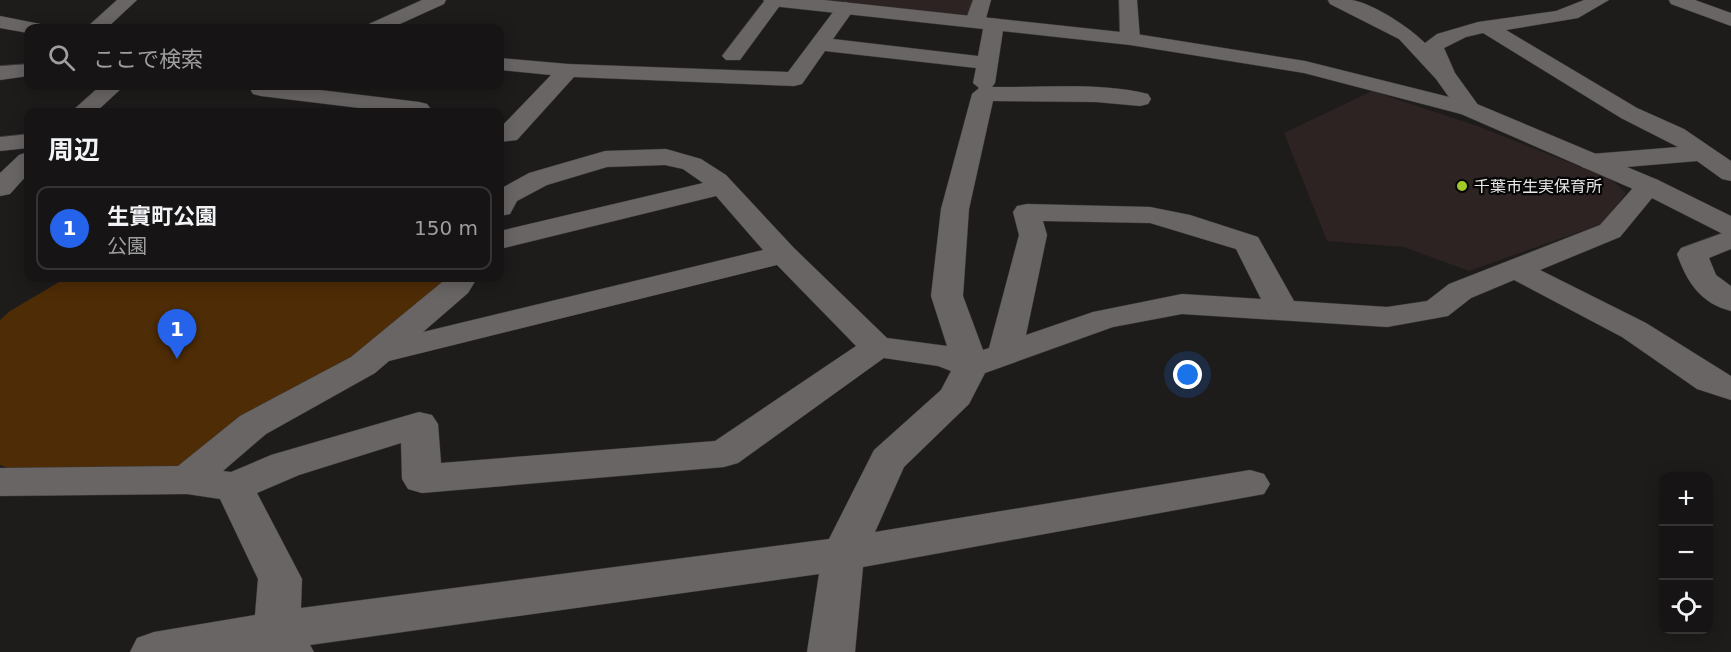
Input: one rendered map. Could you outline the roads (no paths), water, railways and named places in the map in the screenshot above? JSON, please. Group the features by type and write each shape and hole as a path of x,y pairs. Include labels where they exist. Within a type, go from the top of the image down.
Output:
{"street":[{"path":"101,24 128,0"},
{"path":"385,24 436,0"},
{"path":"733,56 773,0 1130,39 1305,67 1469,109 1649,186 1731,227"},
{"path":"831,652 843,554 888,460 956,396 970,366 947,296 955,209 985,78 985,23 982,0"},
{"path":"1128,0 1130,39"},
{"path":"1337,0 1373,15 1406,35 1444,74 1469,109"},
{"path":"1444,74 1433,46 1441,38 1487,27 1575,14 1585,4 1600,0"},
{"path":"1678,0 1731,21"},
{"path":"504,64 568,70 794,79 846,8"},
{"path":"0,22 24,26"},
{"path":"1487,27 1629,113 1675,134 1731,173"},
{"path":"820,44 985,78 1096,95 1140,99"},
{"path":"0,73 24,70"},
{"path":"504,136 568,70"},
{"path":"87,108 108,90"},
{"path":"269,90 411,108"},
{"path":"0,134 24,133"},
{"path":"0,144 24,141"},
{"path":"1591,162 1702,153"},
{"path":"504,198 538,179 605,159 666,157 692,164 722,187 783,254 877,347 944,356 970,366 1105,319 1182,304 1387,317 1437,309 1460,291 1610,231 1649,186"},
{"path":"0,188 24,164"},
{"path":"504,239 722,187"},
{"path":"1004,356 1033,235 1027,212 1149,214 1180,221 1248,243 1283,311"},
{"path":"1731,239 1692,254 1702,280 1731,301"},
{"path":"378,353 783,254"},
{"path":"1513,268 1634,330 1710,381 1731,389"},
{"path":"187,480 253,424 363,365 460,282"},
{"path":"0,482 187,480 234,487 285,465 419,424 422,479 724,454 877,347"},
{"path":"154,652 284,641 843,554 1250,484"},
{"path":"234,487 280,579 284,641"}],"place":[{"name":"千葉市生実保育所","path":"1462,186"},
{"name":"生實町公園","path":"177,359"}]}
